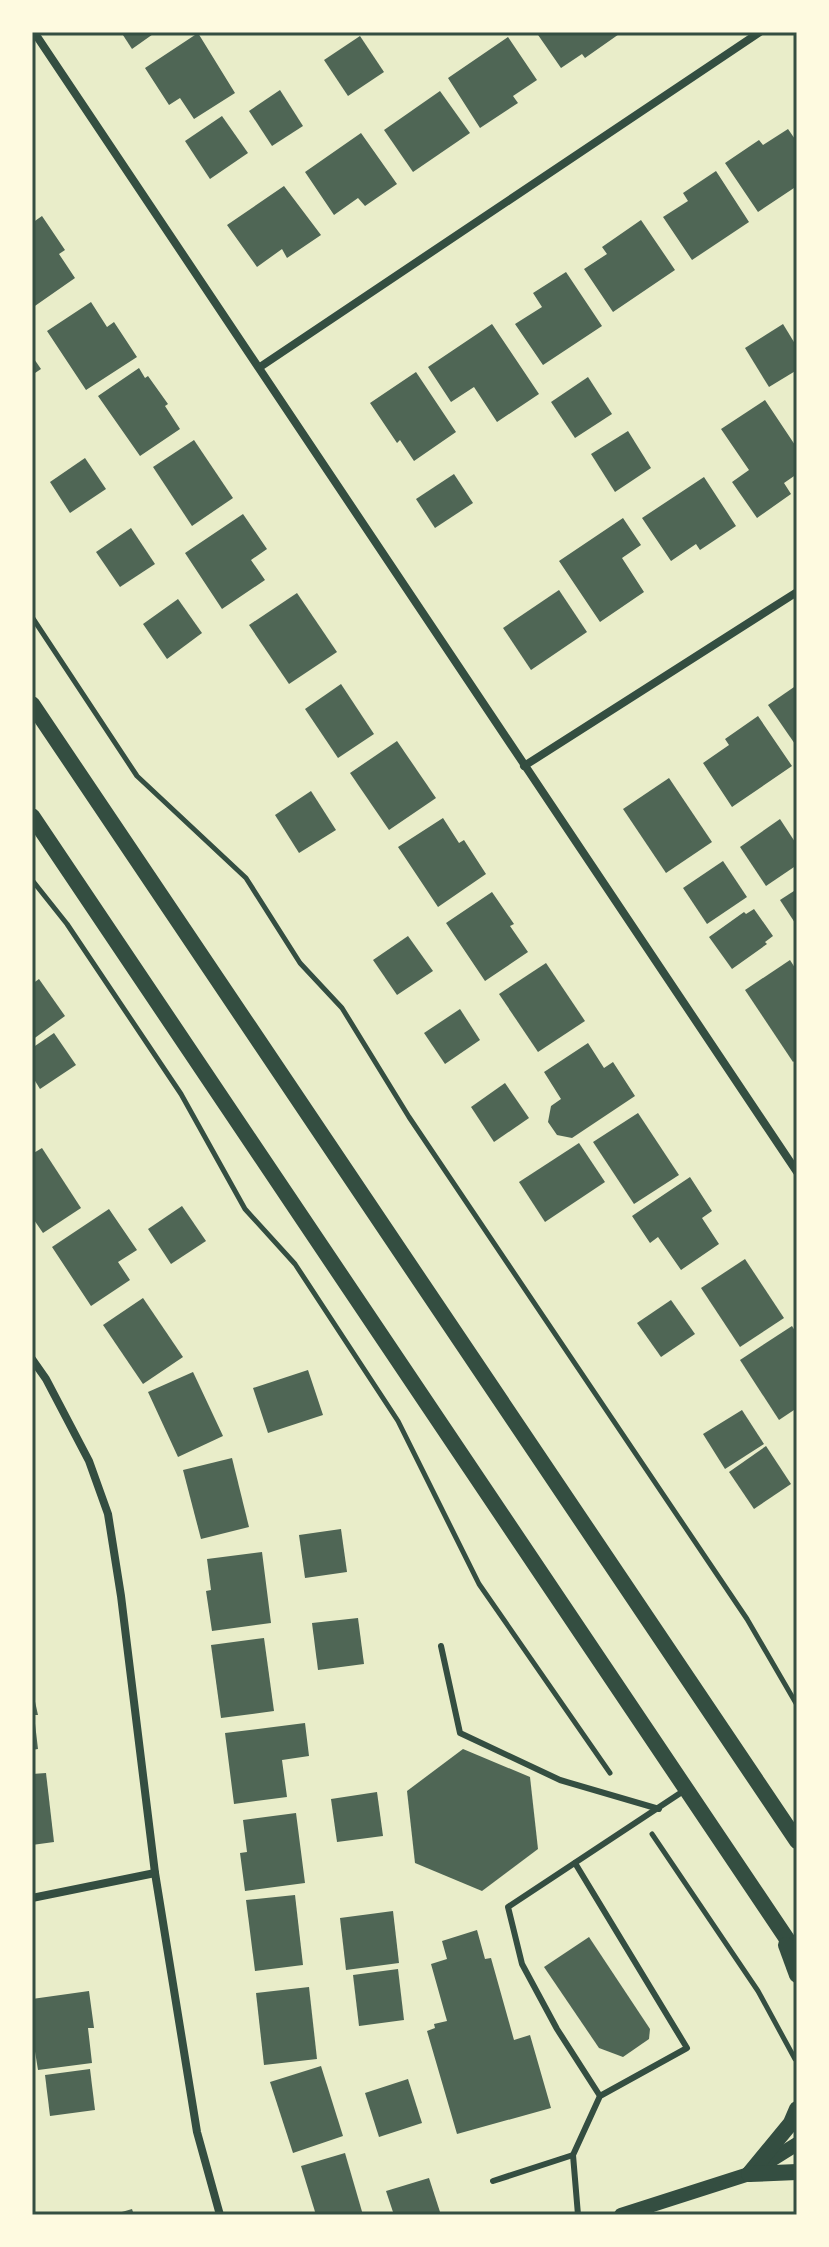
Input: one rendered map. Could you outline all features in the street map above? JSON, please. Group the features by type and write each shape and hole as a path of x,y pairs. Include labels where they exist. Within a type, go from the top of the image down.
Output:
{"main road":[{"path":"32,704 797,1841"},
{"path":"32,816 797,1954"},
{"path":"780,1928 797,1975"},
{"path":"749,2174 791,2123 797,2109"},
{"path":"749,2174 797,2172"}],"street":[{"path":"34,32 524,766 794,1160 797,1172"},
{"path":"260,367 760,32"},
{"path":"524,766 797,592"},
{"path":"32,1359 46,1379 89,1461 108,1514 155,1873 197,2132 220,2215"},
{"path":"32,1898 155,1873"},
{"path":"621,2215 749,2174 797,2144"}],"lane":[{"path":"441,1646 460,1733 560,1780 659,1809"},
{"path":"600,2096 557,2029 522,1964 508,1907 687,1788"},
{"path":"575,1863 687,2048 600,2096 573,2155 578,2215"},
{"path":"493,2181 573,2155"}],"path":[{"path":"32,617 137,776 246,878 300,963 342,1008 409,1117 747,1619 797,1705"},
{"path":"32,880 67,924 172,1081 245,1209 295,1264 398,1421 479,1584 598,1756"},
{"path":"658,1843 758,1991 795,2059"}],"building":[{"path":"121,32 156,32 132,49"},
{"path":"536,32 622,32 585,58 582,54 561,68"},
{"path":"198,33 235,93 194,119 180,98 169,105 145,68"},
{"path":"360,36 384,72 348,96 324,60"},
{"path":"508,37 537,80 513,96 518,103 480,128 448,78"},
{"path":"280,90 303,126 272,146 249,111"},
{"path":"440,91 470,133 413,172 384,130"},
{"path":"222,116 248,153 210,179 185,141"},
{"path":"788,129 797,142 797,186 758,212 725,163 759,140 763,145"},
{"path":"361,133 397,184 365,206 358,198 334,215 305,172"},
{"path":"716,171 749,222 692,260 663,217 688,201 683,193"},
{"path":"284,186 321,235 287,258 282,249 257,267 227,225"},
{"path":"42,216 65,250 59,254 75,278 32,308 32,223"},
{"path":"641,220 675,270 613,312 584,269 607,254 602,247"},
{"path":"566,272 602,326 543,365 515,324 542,307 533,293"},
{"path":"91,302 107,327 114,322 137,357 86,390 47,331"},
{"path":"492,324 539,394 497,422 474,387 451,402 428,367"},
{"path":"783,324 797,347 797,370 769,387 745,348"},
{"path":"32,356 41,369 32,375"},
{"path":"139,368 168,404 165,406 180,429 140,456 98,396"},
{"path":"416,372 456,432 414,461 400,440 397,443 370,403"},
{"path":"588,377 612,414 575,438 551,402"},
{"path":"765,400 797,448 797,474 784,483 791,494 757,518 732,482 749,470 721,429"},
{"path":"628,431 651,468 615,492 591,454"},
{"path":"194,440 233,498 192,526 153,467"},
{"path":"85,458 106,489 70,513 50,482"},
{"path":"454,474 473,503 435,528 416,499"},
{"path":"704,477 736,526 700,550 696,544 671,561 642,518"},
{"path":"243,514 267,549 251,560 265,580 222,609 185,553"},
{"path":"623,518 641,545 622,558 644,592 600,622 559,561"},
{"path":"131,528 155,564 120,587 96,552"},
{"path":"559,590 587,632 531,670 503,628"},
{"path":"297,593 337,652 289,684 249,625"},
{"path":"178,599 202,633 167,659 143,624"},
{"path":"341,684 374,734 338,758 305,709"},
{"path":"797,685 797,747 768,705"},
{"path":"758,716 792,766 732,807 703,763 729,745 725,739"},
{"path":"397,741 436,798 389,830 350,773"},
{"path":"669,778 712,842 666,873 623,809"},
{"path":"311,791 336,830 299,853 275,815"},
{"path":"443,818 459,843 464,840 486,874 438,907 398,847"},
{"path":"780,819 797,845 797,865 766,886 740,847"},
{"path":"723,861 747,897 707,924 683,888"},
{"path":"797,889 797,926 780,900"},
{"path":"492,892 514,924 510,926 528,952 485,981 446,923"},
{"path":"754,909 773,936 765,942 767,944 732,969 709,937 744,912 746,914"},
{"path":"408,936 433,971 397,995 373,960"},
{"path":"790,960 797,971 797,1059 793,1062 745,990"},
{"path":"546,963 585,1021 538,1052 499,994"},
{"path":"39,979 65,1016 32,1040 32,984"},
{"path":"460,1009 480,1040 445,1064 424,1033"},
{"path":"54,1033 76,1065 40,1089 32,1076 32,1048"},
{"path":"588,1043 604,1068 613,1062 635,1096 572,1138 557,1135 548,1122 551,1106 561,1099 544,1072"},
{"path":"505,1083 529,1118 494,1142 471,1107"},
{"path":"638,1113 679,1175 634,1204 593,1142"},
{"path":"579,1143 605,1182 545,1222 519,1182"},
{"path":"42,1148 81,1208 43,1233 32,1217 32,1154"},
{"path":"690,1177 712,1211 702,1218 719,1244 681,1270 658,1237 650,1243 632,1216"},
{"path":"182,1206 206,1241 171,1264 148,1229"},
{"path":"109,1209 137,1250 118,1262 130,1280 91,1306 52,1247"},
{"path":"745,1259 784,1318 740,1347 701,1288"},
{"path":"143,1298 183,1357 143,1384 103,1325"},
{"path":"671,1300 695,1334 661,1357 637,1323"},
{"path":"792,1326 797,1334 797,1408 779,1420 740,1360"},
{"path":"308,1370 323,1415 268,1433 253,1388"},
{"path":"193,1372 223,1436 178,1457 148,1392"},
{"path":"742,1410 764,1444 725,1469 703,1434"},
{"path":"766,1446 791,1484 754,1509 729,1472"},
{"path":"232,1458 249,1527 201,1539 183,1470"},
{"path":"341,1529 347,1572 305,1578 299,1535"},
{"path":"262,1552 271,1623 212,1631 206,1591 211,1590 207,1559"},
{"path":"358,1618 364,1664 318,1670 312,1623"},
{"path":"264,1638 274,1711 221,1718 211,1645"},
{"path":"32,1688 38,1715 34,1715 38,1749 32,1750"},
{"path":"305,1723 309,1756 282,1760 287,1797 234,1804 225,1733"},
{"path":"463,1749 530,1777 538,1849 482,1891 415,1863 407,1791"},
{"path":"46,1773 54,1842 32,1845 32,1774"},
{"path":"377,1792 383,1836 337,1842 331,1799"},
{"path":"296,1813 305,1883 245,1891 240,1853 247,1852 243,1820"},
{"path":"295,1895 303,1965 255,1971 246,1900"},
{"path":"393,1911 399,1963 346,1970 340,1918"},
{"path":"477,1930 485,1959 491,1958 514,2040 530,2035 551,2108 457,2134 427,2031 435,2028 434,2024 447,2021 431,1964 447,1959 442,1941"},
{"path":"589,1937 650,2029 649,2039 623,2057 599,2048 544,1967"},
{"path":"398,1969 404,2020 359,2026 353,1975"},
{"path":"309,1987 317,2059 264,2065 256,1993"},
{"path":"89,1991 94,2028 88,2028 92,2063 38,2070 32,2033 32,1999"},
{"path":"321,2066 343,2136 293,2153 270,2082"},
{"path":"90,2069 95,2110 50,2116 45,2075"},
{"path":"408,2079 422,2123 379,2137 365,2093"},
{"path":"345,2153 363,2215 316,2215 301,2166"},
{"path":"429,2178 441,2215 394,2215 386,2191"},
{"path":"132,2209 134,2215 115,2215 115,2214"}]}
